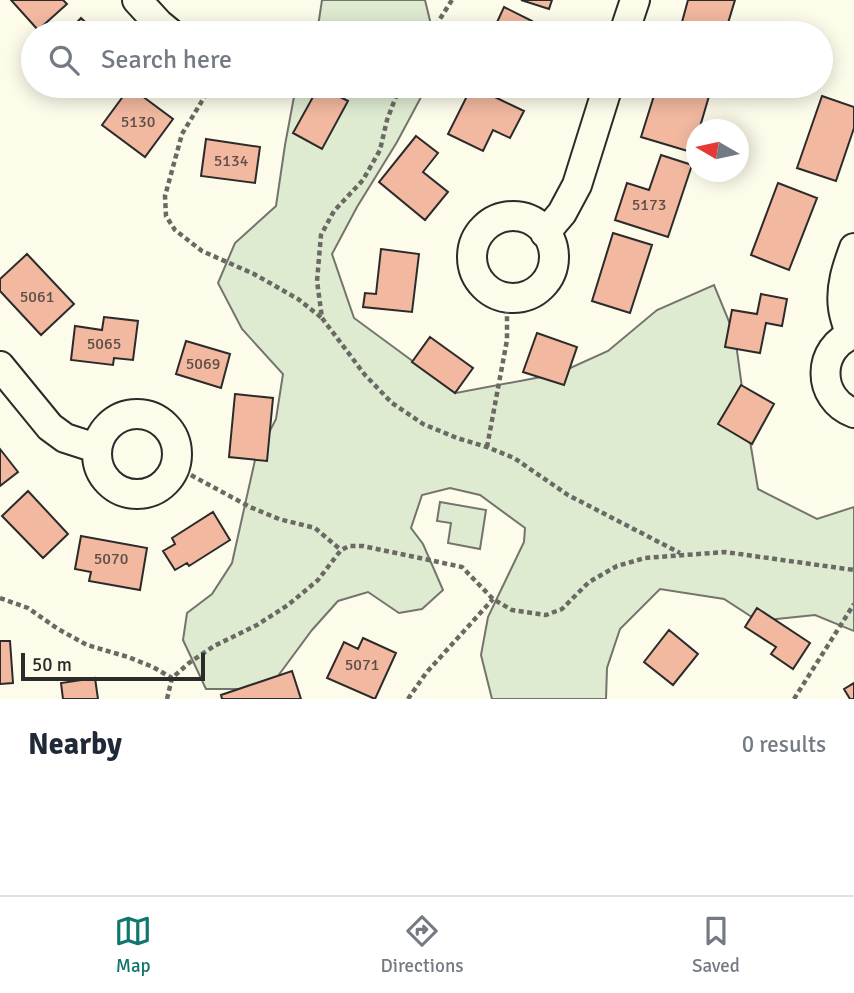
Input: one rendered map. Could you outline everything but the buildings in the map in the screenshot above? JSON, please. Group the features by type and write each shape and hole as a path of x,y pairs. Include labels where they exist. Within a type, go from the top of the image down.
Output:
{"street":[{"path":"137,0 156,21"},
{"path":"628,21 635,0"},
{"path":"545,233 562,213 577,185 604,98"},
{"path":"518,216 533,221 545,233 553,249 553,264 539,289 523,297 507,298 492,293 479,280 473,267 472,253 476,238 487,226 497,219 518,216"},
{"path":"854,248 846,269 842,306 852,335 834,348 827,360 825,376 834,400 854,413"},
{"path":"0,366 50,426 65,438 96,448"},
{"path":"141,414 158,420 174,437 178,453 176,467 169,480 157,491 139,495 122,493 108,484 100,472 96,448 106,427 125,415 141,414"}],"path":[{"path":"439,21 452,0"},
{"path":"204,98 182,134 165,196 166,216 175,230 202,251 254,274 298,299 322,318 365,375 392,403 423,424 514,458 568,495 682,554"},
{"path":"322,318 317,281 321,235 334,211 363,180 380,150 395,98"},
{"path":"487,447 507,340 507,298"},
{"path":"176,467 250,507 279,519 315,528 341,550"},
{"path":"167,699 172,678 188,663 288,606 318,580 341,550 349,546 363,546 462,568 493,599 512,610 546,615 562,609 589,582 617,566 645,558 725,552 854,570"},
{"path":"0,598 28,608 87,645 128,657 172,678"},
{"path":"408,699 426,673 493,599"},
{"path":"794,699 854,604"}],"green space":[{"path":"322,0 425,0 430,21 319,21"},
{"path":"294,98 421,98 332,254 354,318 456,393 557,374 608,351 657,310 714,285 735,336 758,489 817,519 854,507 854,631 815,615 758,621 724,599 660,589 620,629 607,668 606,699 492,699 481,655 488,617 524,542 525,528 480,495 450,488 422,495 411,528 423,544 443,590 422,609 399,613 368,592 338,601 312,630 275,680 246,689 206,689 183,640 187,613 212,594 232,563 255,460 276,419 283,374 242,329 218,283 235,243 276,206"},
{"path":"440,502 486,510 480,549 448,543 451,523 437,521"}]}
